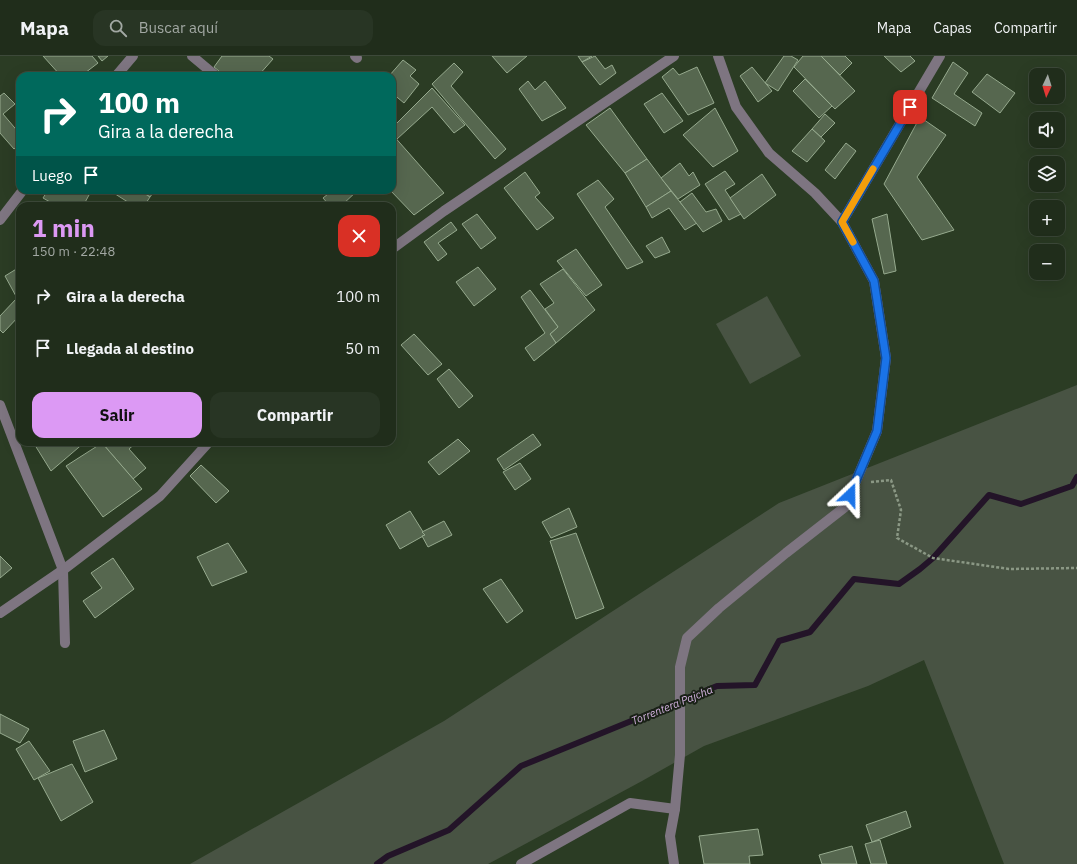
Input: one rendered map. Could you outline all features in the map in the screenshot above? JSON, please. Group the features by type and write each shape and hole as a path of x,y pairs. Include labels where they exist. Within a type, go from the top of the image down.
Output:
{"street":[{"path":"119,72 133,56"},
{"path":"192,56 211,72"},
{"path":"396,246 444,211 674,56"},
{"path":"674,864 670,836 675,809 680,755 680,667 687,638 719,608 786,553 845,508 877,431 886,358 874,281 842,222 815,193 769,153 736,107 718,56"},
{"path":"842,222 940,56"},
{"path":"0,220 20,194"},
{"path":"0,406 63,570 65,643"},
{"path":"0,613 63,570 160,496 205,446"},
{"path":"521,864 630,803 675,809"}],"path":[{"path":"856,483 891,480 901,510 897,538 933,558 1009,569 1077,568"}],"green space":[{"path":"767,296 801,356 750,384 716,324"},
{"path":"1077,385 1077,864 1004,864 924,660 868,686 704,746 488,864 190,864 444,721 779,503"}],"building":[{"path":"43,56 92,56 98,63 86,72 57,72"},
{"path":"98,56 108,56 102,61"},
{"path":"222,56 269,56 273,59 262,72 220,72 214,67"},
{"path":"492,56 527,56 507,73"},
{"path":"578,56 592,56 582,62"},
{"path":"595,56 605,69 612,65 616,73 600,85 582,62"},
{"path":"784,56 791,56 798,60 778,91 765,83"},
{"path":"803,56 821,56 855,91 835,109 794,67"},
{"path":"821,56 845,56 852,63 840,75"},
{"path":"884,56 910,56 915,61 901,72"},
{"path":"403,60 416,70 410,76 419,84 404,103 396,96 396,72 392,72"},
{"path":"953,62 968,73 954,94 982,113 975,126 932,98"},
{"path":"454,63 463,72 451,86 506,149 495,159 432,84"},
{"path":"697,67 714,103 688,115 662,77 673,68 679,75"},
{"path":"752,67 772,91 758,102 740,76"},
{"path":"987,74 1015,93 1000,113 972,92"},
{"path":"805,79 832,106 819,118 793,91"},
{"path":"528,81 535,90 545,81 566,108 542,121 519,89"},
{"path":"432,88 465,125 454,133 432,107 397,139 396,124"},
{"path":"4,93 15,104 3,114 16,129 16,147 14,149 0,133 0,96"},
{"path":"662,93 683,121 664,133 644,104"},
{"path":"610,108 647,159 625,173 586,125"},
{"path":"715,108 738,151 713,167 683,135"},
{"path":"825,114 835,123 821,137 812,129"},
{"path":"920,117 946,135 917,177 954,230 922,240 884,184"},
{"path":"812,129 825,141 807,162 792,151"},
{"path":"396,139 444,193 414,215 394,194 396,194"},
{"path":"846,143 856,151 835,179 825,170"},
{"path":"647,159 671,191 646,207 625,173"},
{"path":"680,163 689,176 693,172 700,185 678,199 661,178"},
{"path":"725,171 735,184 725,190 741,214 729,220 705,184"},
{"path":"525,172 540,193 535,197 554,218 537,230 504,188"},
{"path":"762,174 776,195 744,219 730,198"},
{"path":"598,180 614,199 605,207 643,262 627,269 577,194"},
{"path":"671,191 697,223 685,230 669,208 652,218 646,207"},
{"path":"692,193 706,212 716,209 722,221 703,232 680,202"},
{"path":"46,194 89,195 85,202 50,202 43,198"},
{"path":"115,194 145,194 150,197 147,202 128,202"},
{"path":"328,194 354,194 345,202 326,202 323,198"},
{"path":"477,214 496,238 481,249 462,224"},
{"path":"887,214 896,271 884,274 872,219"},
{"path":"451,222 457,230 438,243 447,254 438,261 424,242"},
{"path":"662,237 670,252 655,258 646,246"},
{"path":"576,249 602,285 586,296 557,261"},
{"path":"478,267 496,289 474,306 456,282"},
{"path":"16,269 16,296 5,276"},
{"path":"563,269 595,310 556,343 550,334 558,327 545,309 554,303 540,284"},
{"path":"530,290 558,327 550,334 556,343 534,361 525,348 545,333 521,297"},
{"path":"16,299 16,319 3,333 0,330 0,316"},
{"path":"414,334 442,364 428,375 401,345"},
{"path":"449,369 473,396 459,408 437,379"},
{"path":"533,434 541,445 504,470 497,459"},
{"path":"458,439 470,451 439,475 428,462"},
{"path":"35,446 80,446 51,471"},
{"path":"97,446 105,446 142,489 103,517 66,466"},
{"path":"105,446 132,446 129,449 146,468 133,479"},
{"path":"520,463 531,479 515,490 503,472"},
{"path":"201,465 229,491 216,503 190,476"},
{"path":"569,508 577,527 551,538 542,522"},
{"path":"410,511 425,535 400,549 386,525"},
{"path":"444,521 452,535 428,547 422,536 425,535 422,532"},
{"path":"576,533 604,608 576,619 550,541"},
{"path":"228,543 247,572 212,586 197,557"},
{"path":"0,556 12,568 0,578"},
{"path":"113,558 134,589 95,618 83,601 102,588 91,573"},
{"path":"501,579 523,611 507,623 483,589"},
{"path":"0,714 29,729 20,743 0,733"},
{"path":"104,730 117,759 85,772 73,741"},
{"path":"29,741 50,771 34,780 16,749"},
{"path":"72,764 93,802 61,821 38,778"},
{"path":"906,811 911,827 872,842 866,825"},
{"path":"758,829 763,855 749,856 750,864 704,864 699,836"},
{"path":"880,840 887,864 871,864 865,844"},
{"path":"852,846 857,864 822,864 819,855"}],"waterway":[{"name":"Torrentera Pajcha","path":"377,864 388,856 449,830 521,766 717,686 755,685 779,641 810,632 854,579 899,584 933,558 989,495 1021,504 1072,486 1077,477"}],"slow traffic":[{"path":"853,242 842,222 873,169"}],"route":[{"path":"850,495 877,431 886,358 874,281 842,222 910,107"}]}
